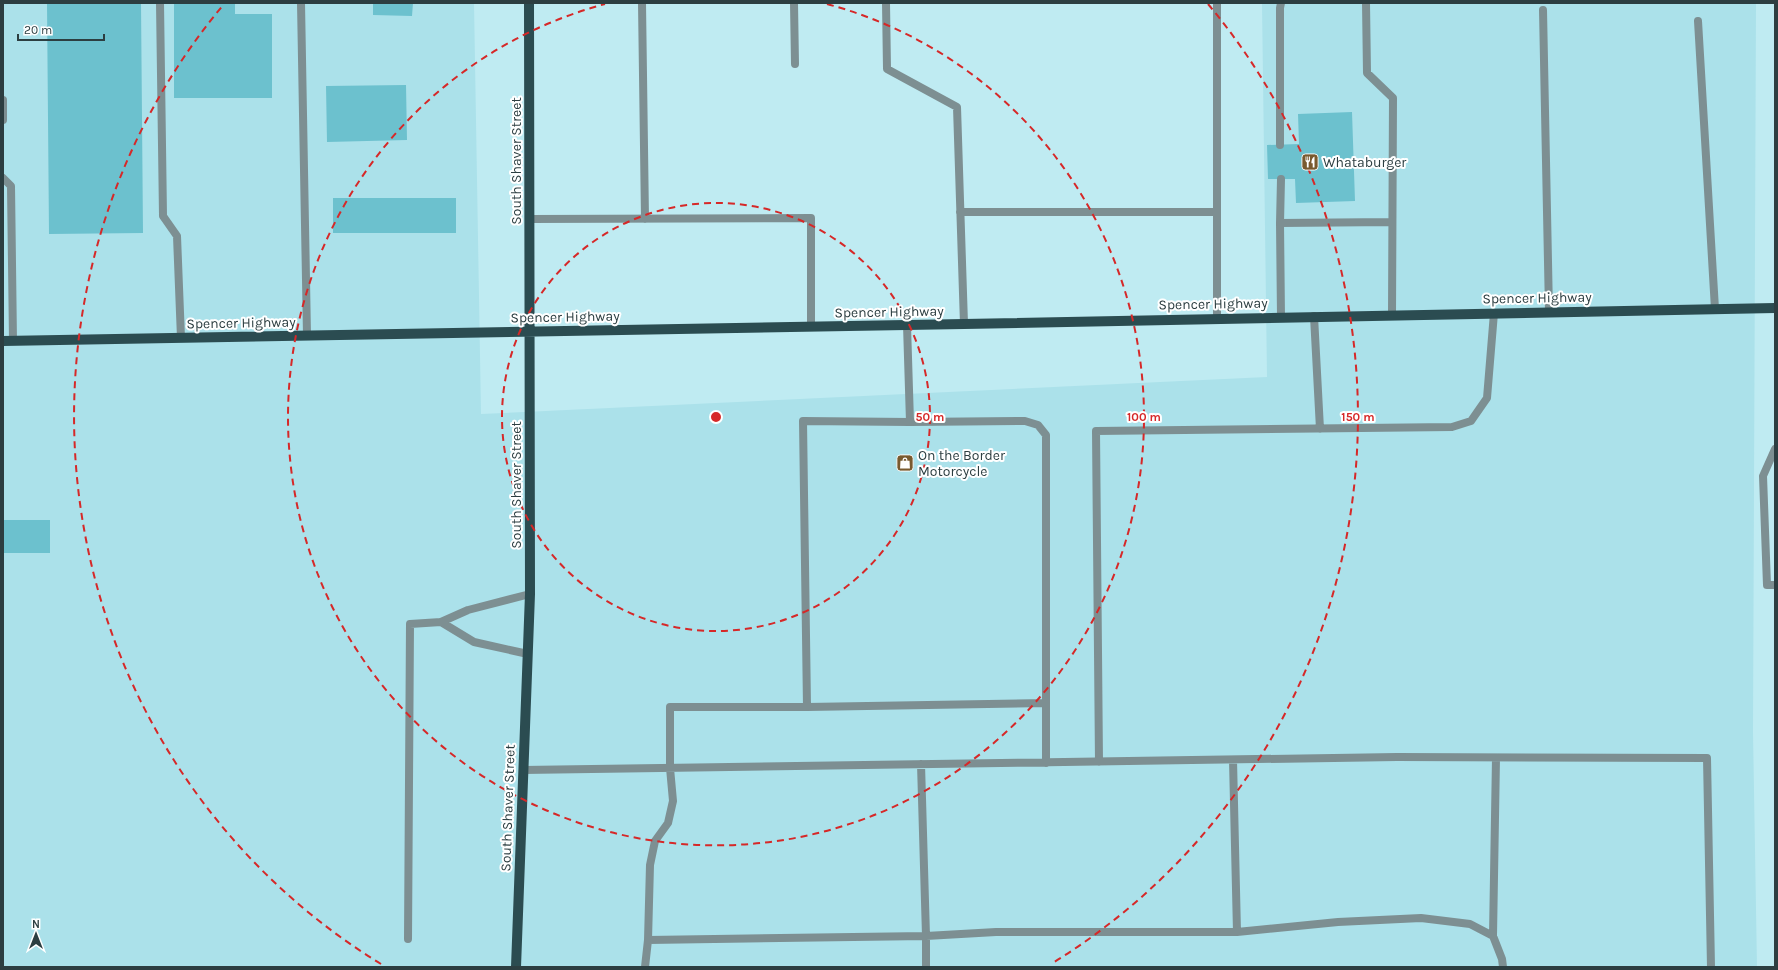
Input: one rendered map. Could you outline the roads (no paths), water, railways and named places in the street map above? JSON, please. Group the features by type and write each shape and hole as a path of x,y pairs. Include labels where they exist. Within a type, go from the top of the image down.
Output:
{"main road":[{"name":"South Shaver Street","path":"516,967 530,594 529,3"},
{"name":"Spencer Highway","path":"3,341 1775,308"}],"lane":[{"path":"160,3 163,216 177,236 181,338"},
{"path":"300,3 307,335"},
{"path":"642,3 645,219"},
{"path":"794,3 795,64"},
{"path":"886,3 887,69 957,107 964,324"},
{"path":"1217,3 1217,318"},
{"path":"1280,145 1281,3"},
{"path":"1366,4 1367,73 1393,98 1392,315"},
{"path":"1543,10 1549,312"},
{"path":"1698,21 1715,309"},
{"path":"3,100 3,120"},
{"path":"3,178 11,186 14,340"},
{"path":"1281,179 1281,317"},
{"path":"960,212 1217,212"},
{"path":"530,219 811,218 811,327"},
{"path":"1280,223 1392,222"},
{"path":"1099,762 1096,431 1452,427 1471,421 1487,398 1494,313"},
{"path":"1314,316 1320,429"},
{"path":"907,325 910,422"},
{"path":"807,707 803,421 1025,421 1038,425 1046,435 1046,763"},
{"path":"1775,449 1763,476 1767,585 1775,585"},
{"path":"408,938 410,624 440,622 468,610 530,594"},
{"path":"440,622 474,642 528,654"},
{"path":"644,967 648,940 650,865 655,841 668,823 673,802 670,768 670,707 807,707 1046,703"},
{"path":"1496,758 1492,936 1502,959 1503,967"},
{"path":"523,770 1233,760 1707,758 1711,967"},
{"path":"1233,760 1237,932"},
{"path":"921,764 926,967"},
{"path":"648,940 926,936 996,932 1237,932 1338,922 1421,918 1470,924 1492,936"}],"place":[{"name":"Whataburger","path":"1310,162"},
{"name":"On the Border Motorcycle","path":"905,463"}]}
